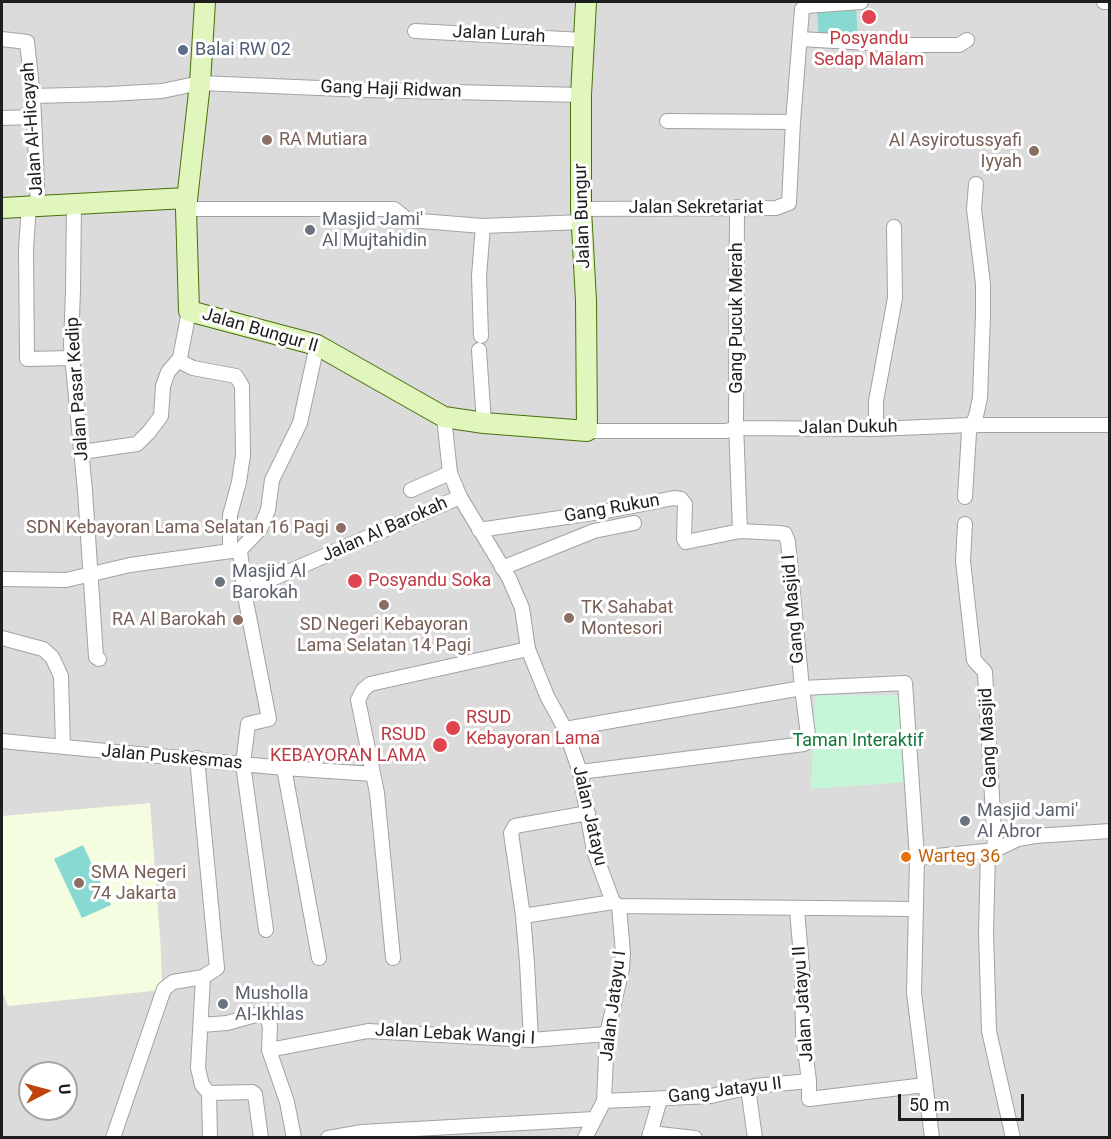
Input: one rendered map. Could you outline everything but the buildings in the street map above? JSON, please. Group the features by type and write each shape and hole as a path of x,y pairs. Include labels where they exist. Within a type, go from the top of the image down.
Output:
{"street":[{"name":"Jalan Bungur II","path":"205,2 200,83 186,203 189,311 317,345 444,417 484,423 587,431"},
{"name":"Jalan Bungur","path":"586,2 581,95 587,431"},
{"name":"Jalan Sekretariat","path":"186,203 394,209 408,220 483,226 582,216 737,207 776,208 789,203 802,9 806,6 861,2"},
{"path":"1104,2 1110,2"},
{"name":"Jalan Lurah","path":"415,31 583,40"},
{"name":"Jalan Al-Hicayah","path":"2,39 27,42 33,96 33,205 26,249 27,359 72,358"},
{"path":"800,39 904,45 959,45 967,39"},
{"name":"Gang Haji Ridwan","path":"33,96 162,91 200,83 581,95"},
{"path":"2,118 34,117"},
{"path":"667,121 793,122"},
{"path":"965,497 969,432 980,398 983,315 974,209 976,184"},
{"path":"2,208 33,205 186,203"},
{"name":"Jalan Pasar Kedip","path":"74,204 74,290 70,345 82,452 96,657 99,659"},
{"name":"Gang Pucuk Merah","path":"737,207 737,428"},
{"path":"483,226 479,276 484,423"},
{"path":"876,429 876,401 895,298 894,227"},
{"path":"82,452 137,444 149,432 161,416 163,386 168,372 180,358 189,311"},
{"path":"2,579 66,580 130,564 235,550 260,529 268,510 272,480 300,423 317,345"},
{"path":"180,358 185,365 193,368 236,376 242,386 243,455 231,515 235,550 269,718 248,724 243,764 266,930"},
{"name":"Jalan Jatayu","path":"444,417 450,473 478,530 509,578 522,608 528,649 547,696 564,729 580,772 594,850 616,904"},
{"name":"Jalan Dukuh","path":"587,431 726,431 737,428 876,429 971,424 1110,425"},
{"path":"737,428 740,531"},
{"path":"411,490 450,473"},
{"name":"Jalan Al Barokah","path":"244,591 460,497"},
{"name":"Gang Rukun","path":"478,530 608,511 674,498 681,499 685,504 684,539 686,542 740,531"},
{"path":"502,568 594,531 634,522"},
{"name":"Gang Masjid","path":"965,524 963,561 974,660 985,672 992,850 986,933 989,1031 1013,1137"},
{"name":"Gang Masjid I","path":"740,531 785,534 788,542 802,688"},
{"path":"2,638 43,649 52,657 61,676 63,747"},
{"path":"393,958 377,793 358,700 363,690 370,684 528,649"},
{"name":"Gang Masjid I","path":"564,729 802,688 905,683 917,858"},
{"path":"580,772 804,744 808,735 802,688"},
{"name":"Jalan Puskesmas","path":"2,741 284,768 373,774"},
{"path":"112,1137 164,989 173,982 203,977 217,969 197,758"},
{"path":"284,768 319,958"},
{"path":"531,1040 528,963 511,833 515,826 588,813"},
{"path":"932,1137 914,993 917,858 992,850 1018,839 1035,836 1110,831"},
{"path":"523,916 616,904 797,909 916,909"},
{"name":"Jalan Jatayu I","path":"585,1137 604,1101 607,1034 623,952 616,904"},
{"name":"Jalan Jatayu II","path":"797,909 802,969 803,1034 809,1099 925,1085"},
{"path":"203,977 198,1068 202,1085 209,1093 210,1137"},
{"path":"201,1025 227,1023 263,1013 267,1017 270,1026 269,1050 287,1102 294,1137"},
{"name":"Jalan Lebak Wangi I","path":"269,1050 368,1031 531,1040 607,1034"},
{"name":"Gang Jatayu II","path":"604,1101 711,1096 748,1088 809,1081"},
{"path":"748,1088 755,1137"},
{"path":"209,1093 252,1092 255,1094 261,1137"},
{"path":"660,1099 650,1135 695,1137"},
{"path":"328,1137 362,1132 594,1119"}],"shaded area":[{"path":"2,2 1109,2 1109,1137 2,1138"},
{"path":"856,7 858,38 819,39 817,9"},
{"name":"SMA Negeri 74 Jakarta","path":"150,803 162,990 8,1006 2,991 2,816"},
{"path":"83,845 111,905 82,918 54,859"}],"green space":[{"name":"Taman Interaktif","path":"815,695 901,695 907,782 811,789"}],"place":[{"name":"Posyandu Sedap Malam","path":"869,17"},
{"name":"Balai RW 02","path":"183,50"},
{"name":"RA Mutiara","path":"267,140"},
{"name":"Al Asyirotussyafi Iyyah","path":"1034,151"},
{"name":"Masjid Jami' Al Mujtahidin","path":"310,230"},
{"name":"SDN Kebayoran Lama Selatan 16 Pagi","path":"341,528"},
{"name":"Posyandu Soka","path":"355,581"},
{"name":"Masjid Al Barokah","path":"220,582"},
{"name":"SD Negeri Kebayoran Lama Selatan 14 Pagi","path":"384,605"},
{"name":"TK Sahabat Montesori","path":"569,618"},
{"name":"RA Al Barokah","path":"238,620"},
{"name":"RSUD Kebayoran Lama","path":"453,728"},
{"name":"RSUD KEBAYORAN LAMA","path":"440,745"},
{"name":"Masjid Jami' Al Abror","path":"965,821"},
{"name":"Warteg 36","path":"906,857"},
{"name":"SMA Negeri 74 Jakarta","path":"79,883"},
{"name":"Musholla AI-Ikhlas","path":"223,1004"}]}
